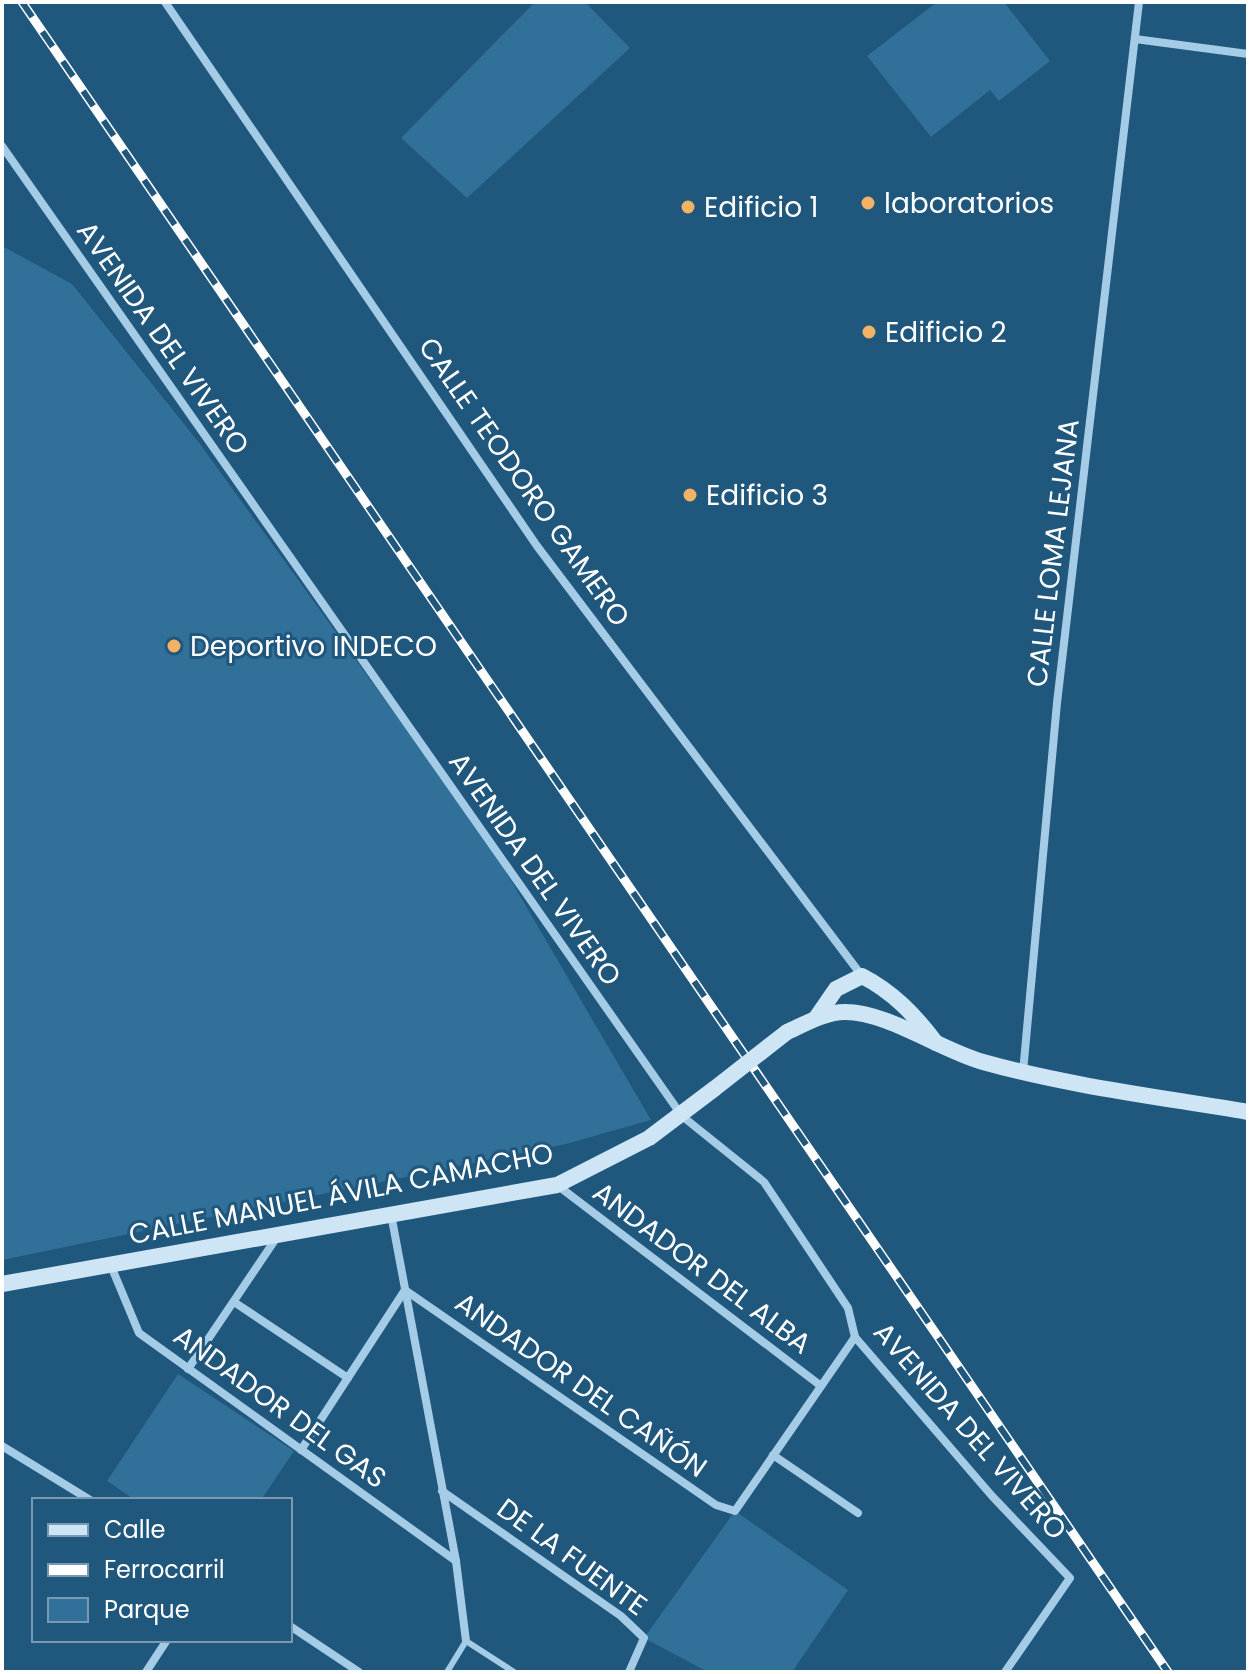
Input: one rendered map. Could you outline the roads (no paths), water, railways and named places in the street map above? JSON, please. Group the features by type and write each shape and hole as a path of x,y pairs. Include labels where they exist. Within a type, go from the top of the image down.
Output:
{"street":[{"name":"CALLE TEODORO GAMERO","path":"165,2 537,546 862,976"},
{"name":"CALLE LOMA LEJANA","path":"1023,1072 1057,703 1139,2"},
{"path":"1135,39 1248,54"},
{"name":"AVENIDA DEL VIVERO","path":"2,146 682,1116 764,1182 848,1308 855,1337 992,1496 1070,1578 1005,1672"},
{"path":"816,1018 836,989 862,976 882,987 915,1016 937,1044"},
{"path":"816,1018 844,1011 871,1016 937,1044 1023,1072 1248,1112"},
{"name":"CALLE MANUEL ÁVILA CAMACHO","path":"2,1284 557,1185 610,1160 682,1116 787,1032 816,1018"},
{"name":"ANDADOR DEL ALBA","path":"557,1185 821,1386"},
{"path":"391,1213 456,1561 466,1641"},
{"path":"188,1369 280,1233"},
{"name":"ANDADOR DEL GAS","path":"110,1264 139,1333 456,1561"},
{"path":"301,1450 405,1290"},
{"name":"ANDADOR DEL CAÑÓN","path":"405,1290 716,1505 735,1511 773,1455"},
{"path":"234,1302 348,1378"},
{"path":"855,1337 773,1455 858,1513"},
{"path":"2,1446 87,1498"},
{"name":"DE LA FUENTE","path":"442,1491 621,1616 644,1638 629,1672"},
{"path":"292,1627 359,1672"},
{"path":"146,1672 166,1642"}],"lane":[{"path":"447,1672 466,1641 514,1672"}],"railway":[{"path":"22,2 1168,1672"}],"place":[{"name":"laboratorios","path":"868,203"},
{"name":"Edificio 1","path":"688,207"},
{"name":"Edificio 2","path":"869,332"},
{"name":"Edificio 3","path":"690,495"},
{"name":"Deportivo INDECO","path":"174,646"}]}
